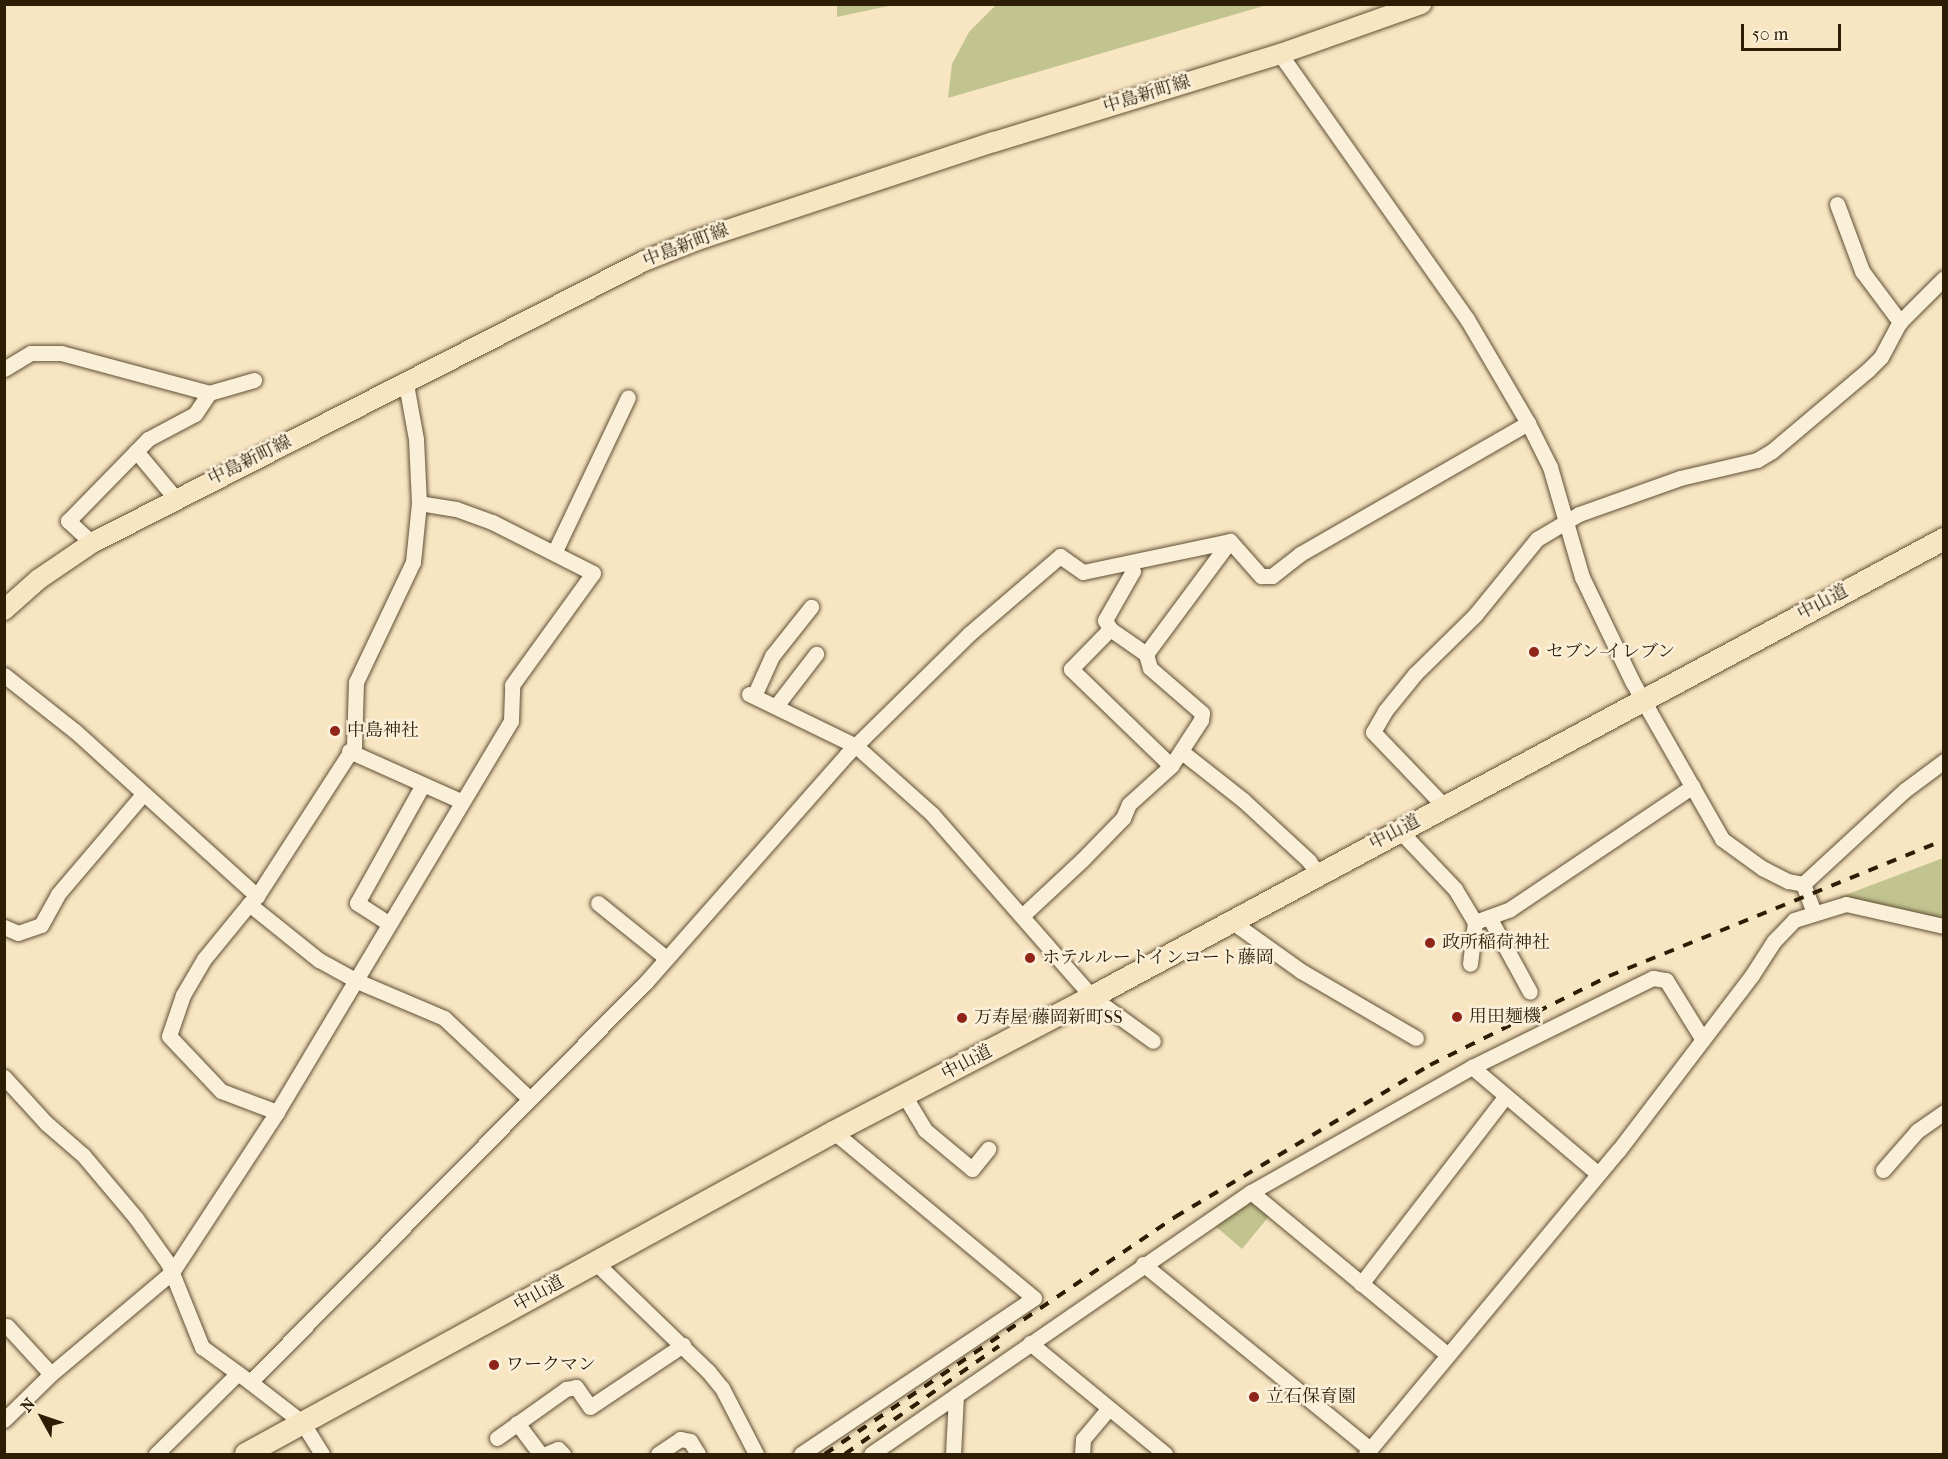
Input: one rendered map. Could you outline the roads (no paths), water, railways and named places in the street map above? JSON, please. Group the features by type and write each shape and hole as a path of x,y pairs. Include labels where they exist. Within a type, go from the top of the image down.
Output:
{"highway":[{"name":"中山道","path":"246,1455 834,1132 1092,998 1643,699 1944,540"}],"main road":[{"name":"中島新町線","path":"4,610 39,579 92,543 176,498 406,384 644,261 697,240 994,142 1280,54 1421,4"}],"street":[{"path":"1280,54 1467,319 1528,423 1550,467 1582,577 1643,699 1722,839 1736,852 1788,882 1803,884"},
{"path":"1837,204 1862,271 1900,322"},
{"path":"1445,807 1373,732 1415,674 1475,615 1538,539 1566,523 1680,478 1757,460 1772,452 1881,357 1900,322 1944,278"},
{"path":"4,369 31,353 61,353 209,393 254,380"},
{"path":"277,1112 221,1091 169,1036 183,996 204,959 253,900 354,746 358,719 356,682 413,562 419,503 416,439 406,384"},
{"path":"92,543 68,521 148,439 195,414 209,393"},
{"path":"555,551 628,397"},
{"path":"1230,542 1261,576 1272,576 1300,554 1528,423"},
{"path":"136,451 176,498"},
{"path":"4,1420 51,1374 172,1272 277,1112 357,981 388,923 461,801 511,721 512,685 593,573 555,551 456,509 419,503"},
{"path":"156,1455 244,1378 530,1100 665,957 856,746 969,634 1060,556 1083,572 1230,542"},
{"path":"1146,654 1230,542"},
{"path":"1023,915 1082,860 1123,818 1129,804 1171,765 1182,752 1202,713 1150,668 1146,654 1110,629 1105,620 1133,571 1128,563"},
{"path":"811,607 772,656 752,695 856,746 932,814 1023,915 1092,998 1153,1041"},
{"path":"1110,629 1071,669 1171,765"},
{"path":"776,706 816,654"},
{"path":"4,675 75,731 319,960 357,981 444,1018 530,1100"},
{"path":"349,751 422,786 461,801"},
{"path":"1182,752 1244,800 1309,861 1318,875"},
{"path":"1803,884 1905,790 1944,761"},
{"path":"388,923 357,903 422,786"},
{"path":"1475,922 1510,909 1693,786"},
{"path":"6,931 30,932 41,925 58,894 143,794"},
{"path":"1400,831 1455,889 1475,922 1470,964"},
{"path":"1803,884 1814,913"},
{"path":"598,903 665,957"},
{"path":"1143,1264 1368,1452 1598,1174 1703,1040 1774,941 1794,920 1846,904 1944,926"},
{"path":"1490,917 1530,992"},
{"path":"1231,921 1301,971 1416,1038"},
{"path":"871,1455 1143,1264 1251,1192 1472,1067 1653,978 1666,980 1703,1040"},
{"path":"1472,1067 1598,1174"},
{"path":"4,1077 46,1123 83,1155 136,1218 172,1272 202,1347 303,1423 322,1455"},
{"path":"904,1095 925,1130 972,1169 988,1149"},
{"path":"1361,1284 1506,1096"},
{"path":"1883,1170 1917,1131 1944,1112"},
{"path":"801,1455 1034,1298 834,1132"},
{"path":"1251,1192 1447,1354"},
{"path":"596,1263 683,1345 722,1388 756,1455"},
{"path":"7,1326 51,1374"},
{"path":"1030,1343 1165,1455"},
{"path":"497,1438 566,1389 576,1387 590,1407 683,1345"},
{"path":"953,1455 956,1395"},
{"path":"1082,1455 1083,1439 1109,1408"},
{"path":"517,1423 540,1455"},
{"path":"658,1455 680,1439 690,1441 698,1455"},
{"path":"546,1455 558,1449 563,1455"}],"railway":[{"path":"825,1454 1175,1217 1430,1065 1609,976 1944,840"},
{"path":"845,1454 999,1346"}],"place":[{"name":"セブン-イレブン","path":"1534,652"},
{"name":"中島神社","path":"335,731"},
{"name":"政所稲荷神社","path":"1430,943"},
{"name":"ホテルルートインコート藤岡","path":"1030,958"},
{"name":"用田麺機","path":"1457,1017"},
{"name":"万寿屋 藤岡新町SS","path":"962,1018"},
{"name":"ワークマン","path":"494,1365"},
{"name":"立石保育園","path":"1254,1397"}]}
